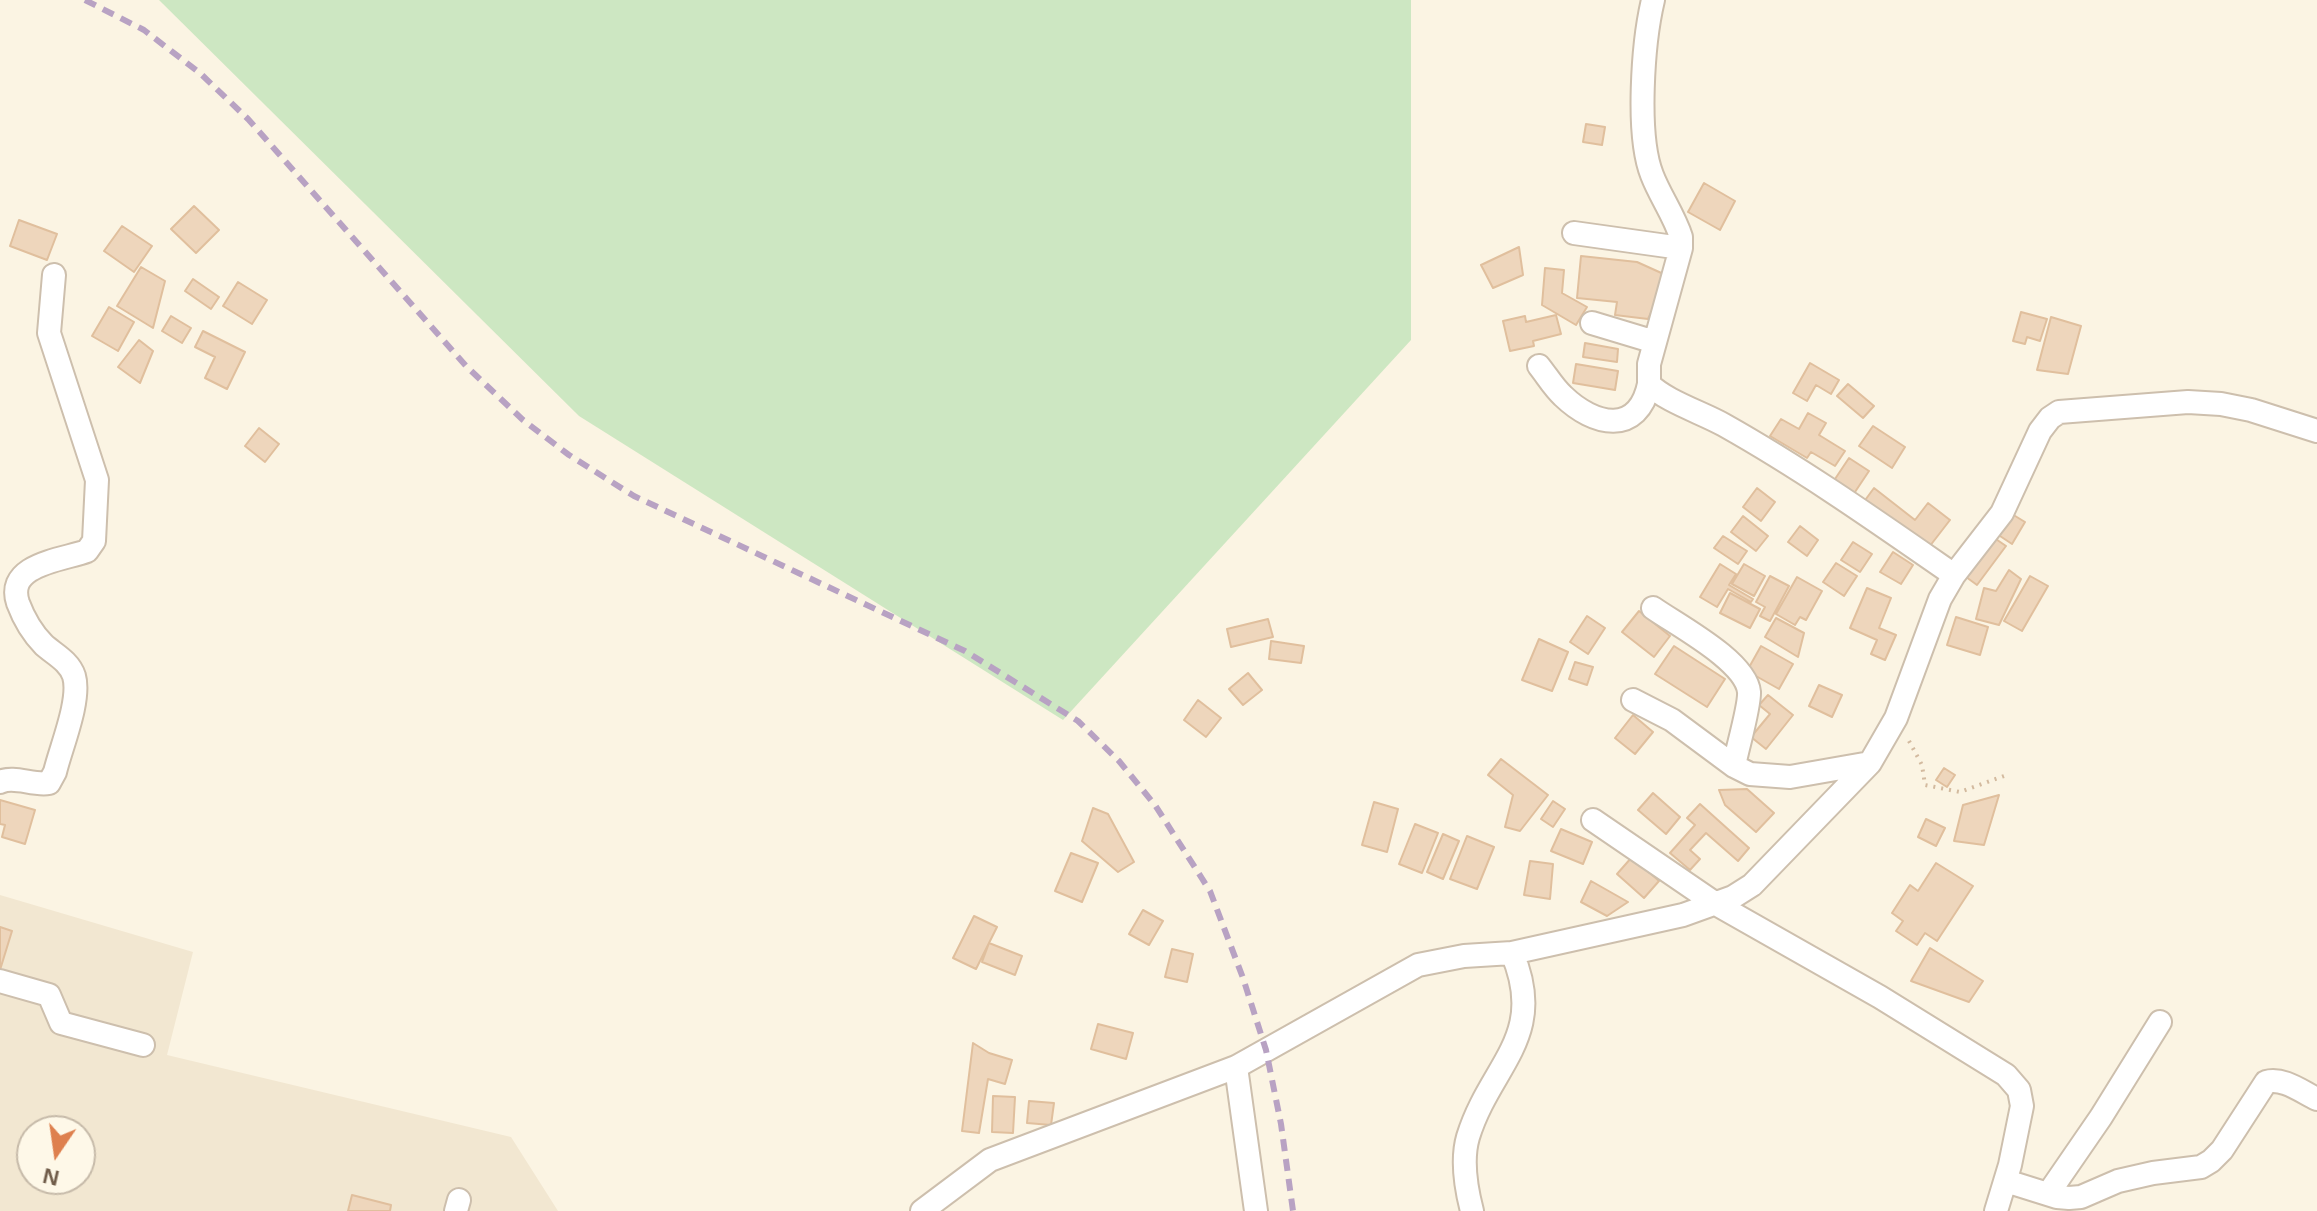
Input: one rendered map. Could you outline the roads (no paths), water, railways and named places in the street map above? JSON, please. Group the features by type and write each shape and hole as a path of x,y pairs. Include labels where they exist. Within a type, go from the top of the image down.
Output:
{"street":[{"path":"1539,366 1563,397 1603,420 1625,420 1646,402 1647,372 1681,248 1677,225 1652,175 1645,146 1644,60 1653,0"},
{"path":"1574,233 1681,248"},
{"path":"0,782 7,779 49,783 55,772 75,691 71,668 36,637 24,619 16,587 22,577 39,565 87,551 94,541 97,480 49,333 54,275"},
{"path":"1592,323 1655,342"},
{"path":"1649,384 1724,425 1856,507 1954,575"},
{"path":"922,1211 990,1160 1236,1067 1418,965 1464,956 1512,953 1683,915 1716,904 1752,885 1870,763 1896,718 1940,599 1954,575 2002,513 2040,431 2059,412 2188,402 2221,404 2317,431"},
{"path":"1653,608 1729,660 1744,677 1749,692 1734,766"},
{"path":"1633,700 1672,720 1734,766 1750,774 1773,777 1870,763"},
{"path":"1593,820 1716,904 1880,997 2006,1075 2019,1090 2022,1106 2006,1181 1996,1211"},
{"path":"1472,1211 1465,1166 1467,1139 1513,1049 1523,1021 1522,986 1512,953"},
{"path":"0,981 49,995 61,1023 143,1045"},
{"path":"2048,1194 2160,1022"},
{"path":"1236,1067 1256,1211"},
{"path":"2006,1181 2069,1198 2081,1197 2118,1181 2201,1167 2222,1150 2266,1082 2283,1082 2317,1099"}],"railway":[{"path":"85,0 144,30 201,74 248,119 467,367 523,420 569,455 634,496 965,651 1078,721 1119,761 1155,805 1210,891 1266,1050 1281,1124 1293,1211"}]}
